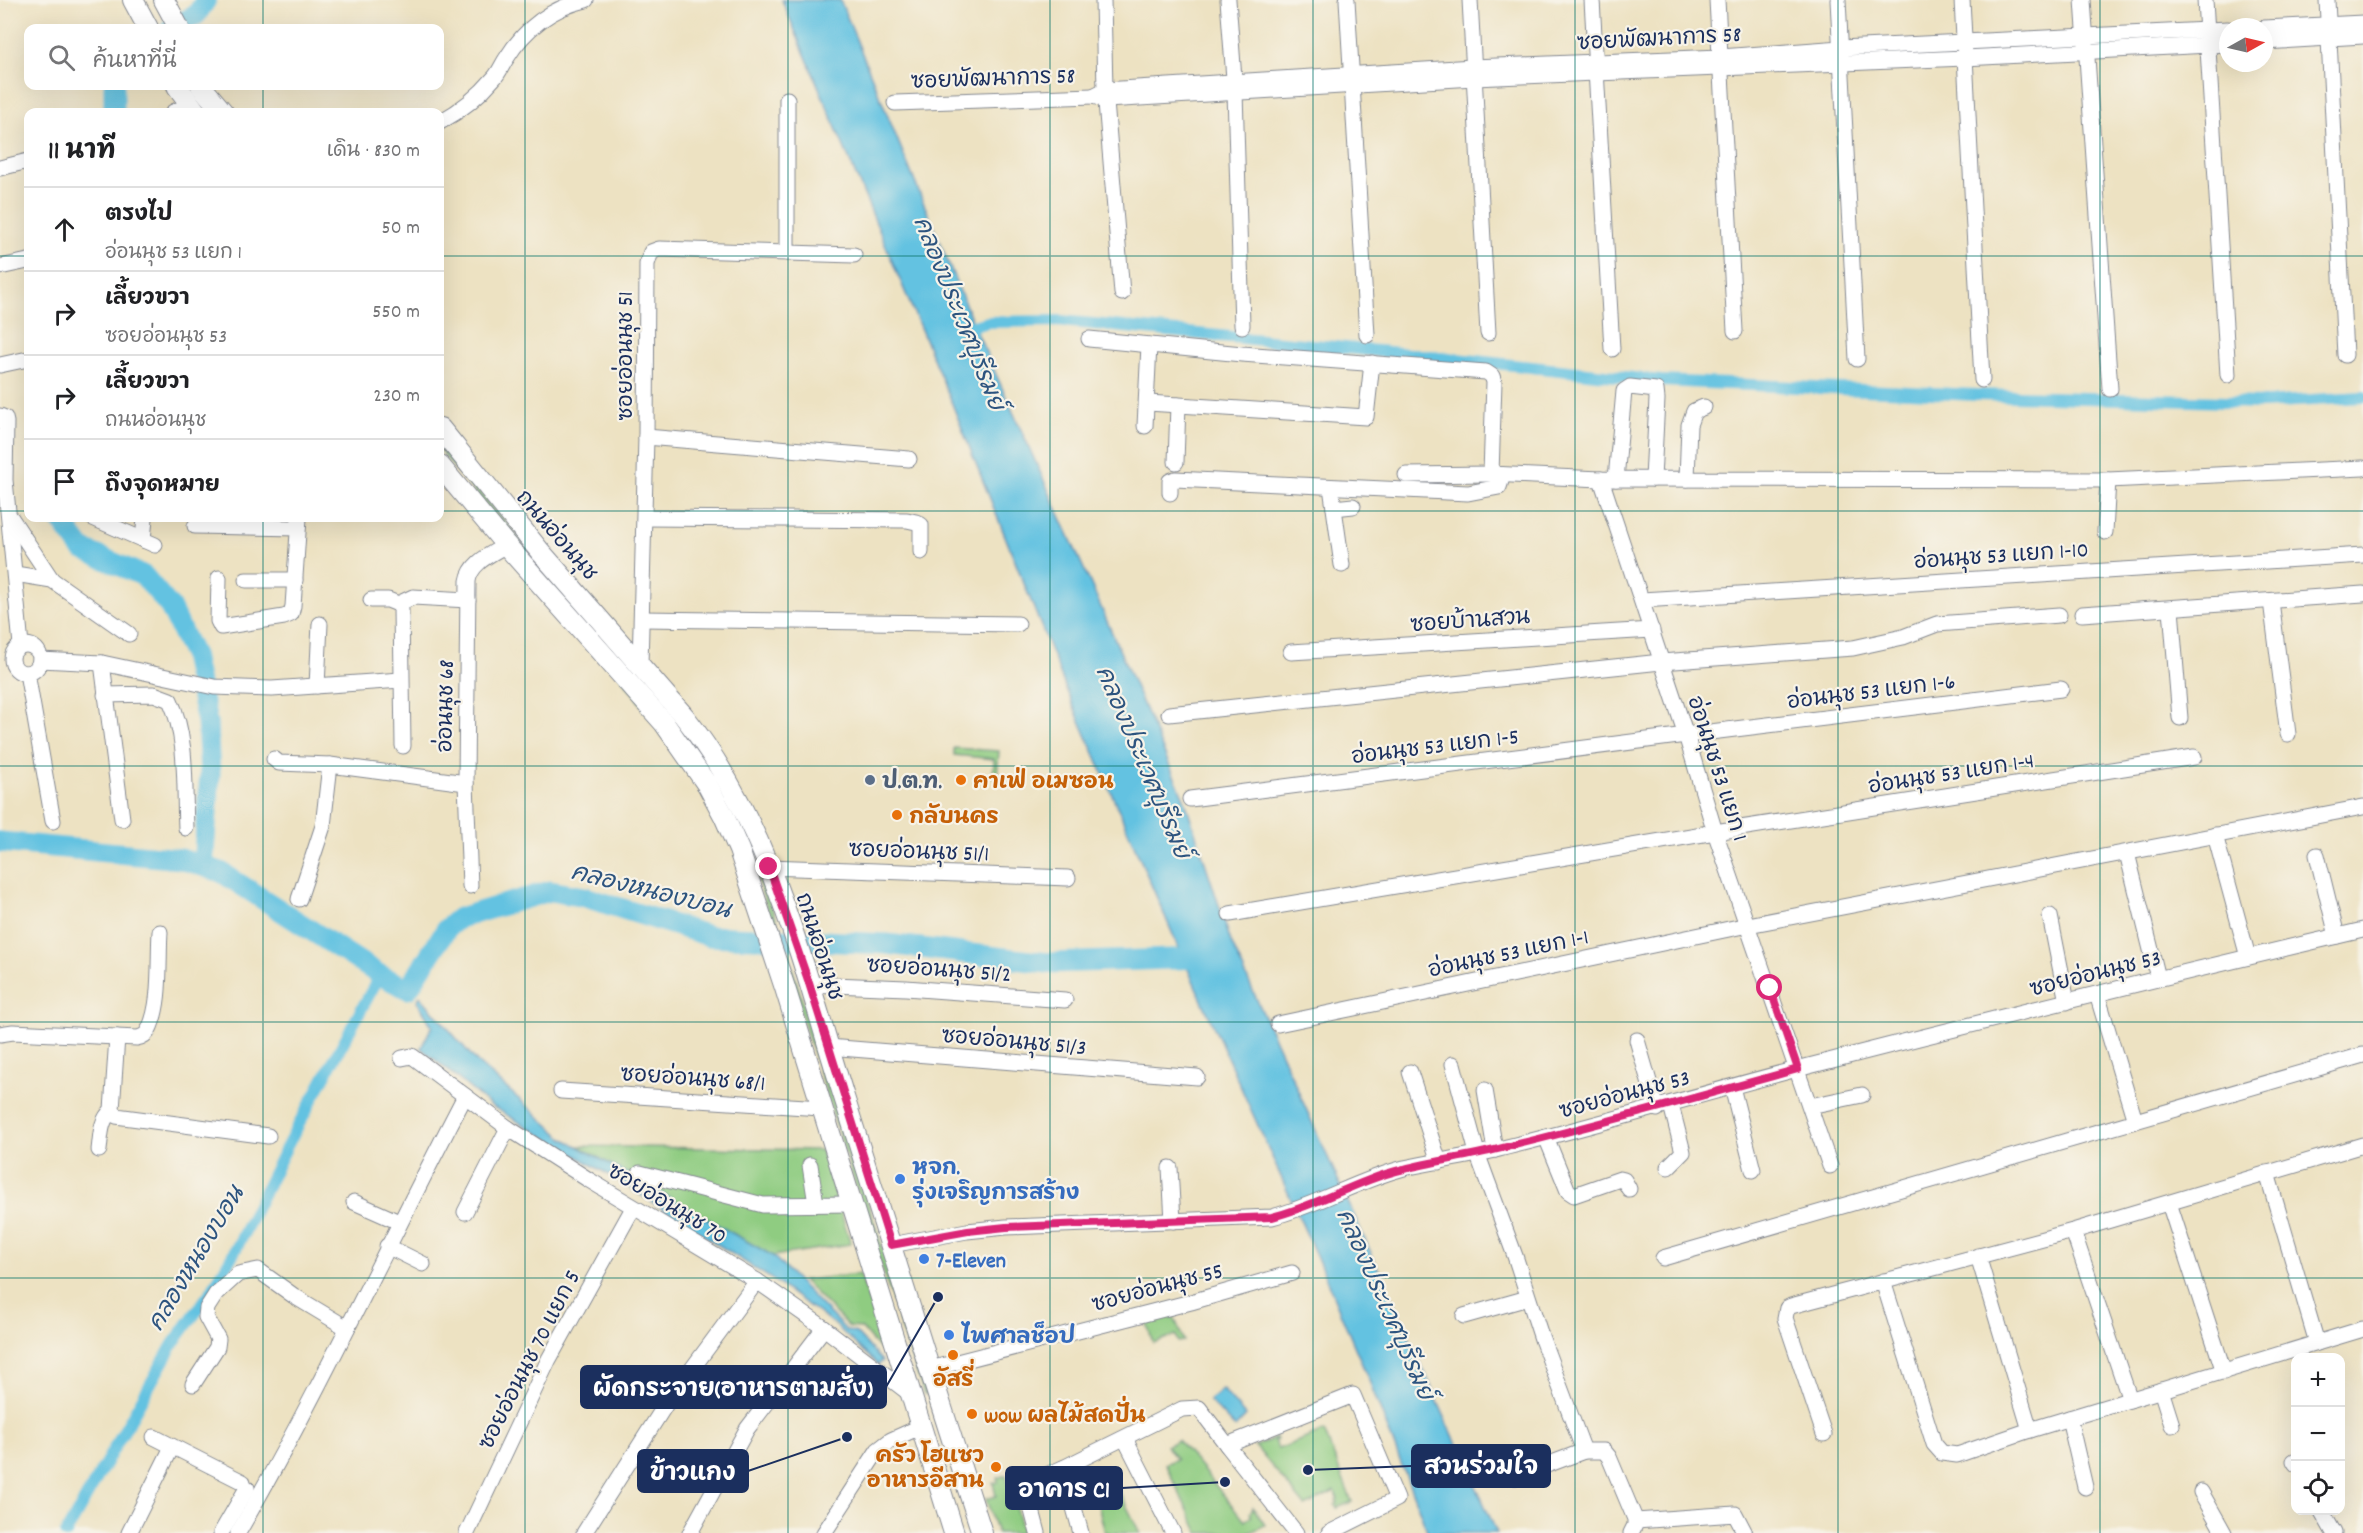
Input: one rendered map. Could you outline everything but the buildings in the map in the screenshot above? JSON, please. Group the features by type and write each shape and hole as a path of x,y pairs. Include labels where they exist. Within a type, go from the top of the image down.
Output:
{"main road":[{"path":"133,0 146,24"},
{"path":"148,0 160,24"},
{"path":"164,0 176,24"},
{"path":"180,90 190,106"},
{"path":"205,90 220,108"},
{"path":"211,90 222,108"},
{"name":"ถนนอ่อนนุช","path":"444,433 485,486 703,740 747,814 777,887 809,982 982,1533"},
{"name":"ถนนอ่อนนุช","path":"444,471 506,545 664,723 688,755 724,816 739,850 785,988 954,1533"},
{"path":"920,1427 945,1419"}],"street":[{"path":"444,119 475,98 495,77 506,58 531,28 555,10 586,0"},
{"path":"1103,0 1101,95 1122,293"},
{"path":"1228,0 1234,87 1242,326"},
{"path":"1347,0 1367,335"},
{"path":"1470,0 1488,333"},
{"path":"1592,0 1612,349"},
{"path":"1717,0 1735,331"},
{"path":"1838,0 1857,359"},
{"path":"1962,0 1982,380"},
{"path":"2083,0 2110,389"},
{"path":"2205,0 2228,375"},
{"path":"2327,0 2345,355"},
{"path":"2273,40 2363,23"},
{"path":"2273,28 2329,31 2363,36"},
{"name":"ซอยพัฒนาการ 58","path":"895,103 1101,95 1473,72 1721,63 1841,55 1965,51 2087,52 2207,38 2219,33"},
{"name":"ซอยพัฒนาการ 58","path":"1965,51 2085,36 2207,38 2219,41"},
{"path":"787,99 788,253"},
{"path":"0,168 24,163"},
{"name":"ซอยอ่อนนุช 51","path":"640,665 645,518 647,264 651,252 659,249 854,255"},
{"path":"0,267 24,262"},
{"path":"1089,339 1242,354 1462,369 1486,372 1492,376 1499,487 1468,493 1175,479 1170,481 1170,493"},
{"path":"1145,426 1148,403 1149,345"},
{"path":"0,365 24,360"},
{"path":"1148,403 1366,417 1372,363"},
{"path":"1609,479 1624,391 1630,387 1656,390 1653,479"},
{"path":"1176,462 1178,405"},
{"path":"1687,479 1689,425 1694,411 1704,407"},
{"path":"0,416 5,418 6,422 5,480 21,645 6,663 27,674"},
{"path":"646,437 909,459"},
{"path":"1406,475 1609,479 2108,480 2363,468"},
{"name":"อ่อนนุช 53 แยก 1","path":"1609,479 1642,600 1715,832 1830,1166"},
{"path":"2104,532 2108,480"},
{"path":"1331,487 1342,565"},
{"path":"1334,508 1353,506"},
{"path":"9,516 52,580 129,634"},
{"path":"645,518 906,520 921,525 921,552"},
{"path":"102,522 149,542 146,522"},
{"path":"195,526 298,523 291,614 221,627 218,621 219,578"},
{"name":"อ่อนนุช 68","path":"470,886 466,783 469,572 476,564 506,545"},
{"name":"อ่อนนุช 53 แยก 1-10","path":"1642,600 2363,555"},
{"path":"15,574 52,580"},
{"path":"246,580 295,580"},
{"path":"2082,614 2363,594"},
{"path":"398,604 413,597 468,600"},
{"path":"371,600 388,600 398,604 401,609 403,746"},
{"path":"2271,601 2288,734"},
{"path":"2171,609 2180,718"},
{"path":"1169,714 1662,662 1853,648 1885,642 1937,624 2059,615"},
{"path":"642,619 1018,624"},
{"path":"317,686 320,624"},
{"name":"ซอยบ้านสวน","path":"1291,652 1652,630"},
{"path":"21,645 34,648 40,660"},
{"path":"40,660 102,663 214,687 272,689 401,680"},
{"path":"27,674 33,671 40,660"},
{"path":"102,663 122,819"},
{"path":"27,674 53,821"},
{"name":"อ่อนนุช 53 แยก 1-6","path":"1686,735 2061,689"},
{"path":"105,695 154,694 170,700 181,732 186,828"},
{"name":"อ่อนนุช 53 แยก 1-5","path":"1190,799 1686,735"},
{"name":"อ่อนนุช 53 แยก 1-4","path":"1230,914 1715,832 2194,757"},
{"path":"274,759 279,763 330,765 466,783"},
{"path":"298,899 323,826 330,765"},
{"name":"อ่อนนุช 53 แยก 1-1","path":"1278,1024 1748,925 2363,807"},
{"path":"2215,835 2248,957"},
{"path":"2127,854 2158,978"},
{"path":"2317,855 2337,936"},
{"name":"ซอยอ่อนนุช 51/1","path":"769,867 1068,879"},
{"path":"2050,916 2067,1002"},
{"name":"ซอยอ่อนนุช 53","path":"891,1245 996,1228 1272,1217 1301,1210 1344,1189 1404,1168 1495,1150 1664,1107 1798,1069 2158,978 2363,930"},
{"path":"0,1034 13,1032 137,1038 148,1032 156,1008 160,932"},
{"name":"ซอยอ่อนนุช 51/2","path":"809,982 1065,1000"},
{"path":"2097,994 2135,1121"},
{"path":"117,1037 112,1110 116,1116 268,1136"},
{"path":"1637,1040 1683,1152 1668,1167"},
{"name":"ซอยอ่อนนุช 51/3","path":"828,1047 1197,1077"},
{"path":"1663,1258 2363,1055"},
{"name":"ซอยอ่อนนุช 70","path":"402,1058 412,1056 507,1128 633,1208 757,1281 824,1328 909,1393"},
{"path":"1453,1064 1476,1153 1584,1451"},
{"path":"1410,1072 1439,1162"},
{"path":"1732,1088 1753,1170"},
{"path":"1485,1090 1495,1150"},
{"name":"ซอยอ่อนนุช 68/1","path":"561,1091 821,1108"},
{"path":"1810,1106 1862,1095"},
{"path":"238,1533 347,1328 465,1096"},
{"path":"99,1150 102,1125 112,1110"},
{"path":"465,1212 507,1128"},
{"path":"1546,1137 1568,1191 1574,1195 1620,1179 1624,1180 1629,1189"},
{"path":"1824,1434 1785,1313 1791,1306 2073,1231 2363,1145"},
{"path":"810,1165 816,1204"},
{"path":"1170,1168 1173,1221"},
{"path":"640,1173 763,1205 851,1204"},
{"path":"2267,1173 2316,1343"},
{"path":"354,1202 399,1222"},
{"path":"2169,1203 2224,1372"},
{"name":"ซอยอ่อนนุช 70 แยก 5","path":"467,1533 549,1359 633,1208"},
{"path":"2073,1231 2130,1400"},
{"path":"387,1246 423,1264"},
{"path":"1978,1256 2030,1430"},
{"path":"194,1384 217,1347 218,1340 206,1317 207,1308 216,1294 238,1274 258,1270 294,1296 347,1328"},
{"name":"ซอยอ่อนนุช 55","path":"930,1369 1191,1302 1292,1273"},
{"path":"584,1533 666,1404 757,1281"},
{"path":"1883,1281 1934,1444 1942,1453 1957,1455 2030,1430 2363,1329"},
{"path":"1464,1316 1528,1298"},
{"path":"690,1533 747,1429 824,1328"},
{"path":"2162,1390 2172,1425"},
{"path":"1227,1445 1353,1395 1397,1499 1329,1533"},
{"path":"1038,1533 1024,1484 1063,1468 1182,1409 1199,1408 1296,1533"},
{"path":"2069,1418 2085,1487"},
{"path":"824,1533 878,1450 891,1440 920,1427"},
{"path":"154,1437 245,1485 221,1533"},
{"path":"1127,1437 1128,1445 1173,1533"},
{"path":"135,1531 172,1447"},
{"path":"1515,1478 1584,1451 1604,1451 1609,1457 1633,1527 1735,1514 1745,1533"},
{"path":"1063,1468 1081,1533"},
{"path":"2202,1492 2224,1533"},
{"path":"2324,1515 2334,1533"}],"green space":[{"path":"444,450 637,676 693,746 714,778 767,891 894,1284 901,1320 927,1394 924,1394 898,1318 753,864 571,605 445,457"},
{"path":"954,748 999,751 997,779 993,778 994,759 954,755"},
{"path":"578,1146 821,1150 851,1244 773,1256"},
{"path":"860,1274 888,1359 861,1328 849,1327 803,1280"},
{"path":"1170,1307 1184,1341 1178,1342 1176,1335 1153,1343 1144,1314"},
{"path":"1324,1431 1352,1502 1337,1508 1335,1505 1338,1499 1335,1491 1305,1506 1255,1446 1276,1438 1277,1440 1274,1441 1278,1449"},
{"path":"1178,1440 1245,1521 1252,1515 1250,1513 1253,1507 1265,1525 1249,1533 1199,1533 1165,1464 1177,1459 1166,1446"},
{"path":"1006,1475 1023,1533 997,1533 986,1499 996,1496 993,1483 998,1482 997,1478"},
{"path":"1111,1475 1140,1533 1105,1533 1096,1496 1093,1496 1091,1486"}],"water":[{"name":"คลองประเวศบุรีรมย์","path":"782,0 840,0 975,328 1093,589 1185,801 1231,942 1497,1533 1428,1533 1370,1383 1316,1255 1067,691 949,396"},
{"path":"420,996 477,1062 563,1138 773,1256 846,1330 856,1333 882,1361 878,1365 834,1324 770,1278 621,1182 490,1105 421,1048 432,1026 417,1001"},
{"path":"1222,1389 1246,1416 1235,1428 1209,1400"}],"waterway":[{"path":"179,24 196,15 206,0"},
{"path":"114,90 114,108"},
{"name":"คลองประเวศบุรีรมย์","path":"959,330 988,322 1061,321 1420,355 1661,381 1977,395 2262,403 2363,397"},
{"path":"62,522 82,549 144,576 170,607 193,655 207,722 210,773 203,866"},
{"name":"คลองหนองบอน","path":"0,842 181,859 221,872 380,975 408,989 447,928 459,918 550,891 585,897 709,936 887,944 1048,963 1204,958"},
{"name":"คลองหนองบอน","path":"66,1533 173,1344 213,1289 237,1247 286,1148 380,975"}],"place":[{"name":"ป.ต.ท.","path":"870,780"},
{"name":"คาเฟ่ อเมซอน","path":"961,780"},
{"name":"กลับนคร","path":"897,815"},
{"name":"หจก. รุ่งเจริญการสร้าง","path":"900,1179"},
{"name":"7-Eleven","path":"924,1259"},
{"name":"ผัดกระจาย(อาหารตามสั่ง)","path":"938,1297"},
{"name":"ไพศาลช็อป","path":"949,1335"},
{"name":"อัสรี่","path":"953,1355"},
{"name":"wow ผลไม้สดปั่น","path":"972,1414"},
{"name":"ข้าวแกง","path":"847,1437"},
{"name":"ครัว โฮแซว อาหารอีสาน","path":"996,1467"},
{"name":"สวนร่วมใจ","path":"1308,1470"},
{"name":"อาคาร C1","path":"1225,1482"}],"route":[{"path":"769,867 808,980 891,1245 968,1231 1006,1227 1272,1217 1301,1210 1368,1179 1404,1168 1495,1150 1798,1069 1770,988"}]}
